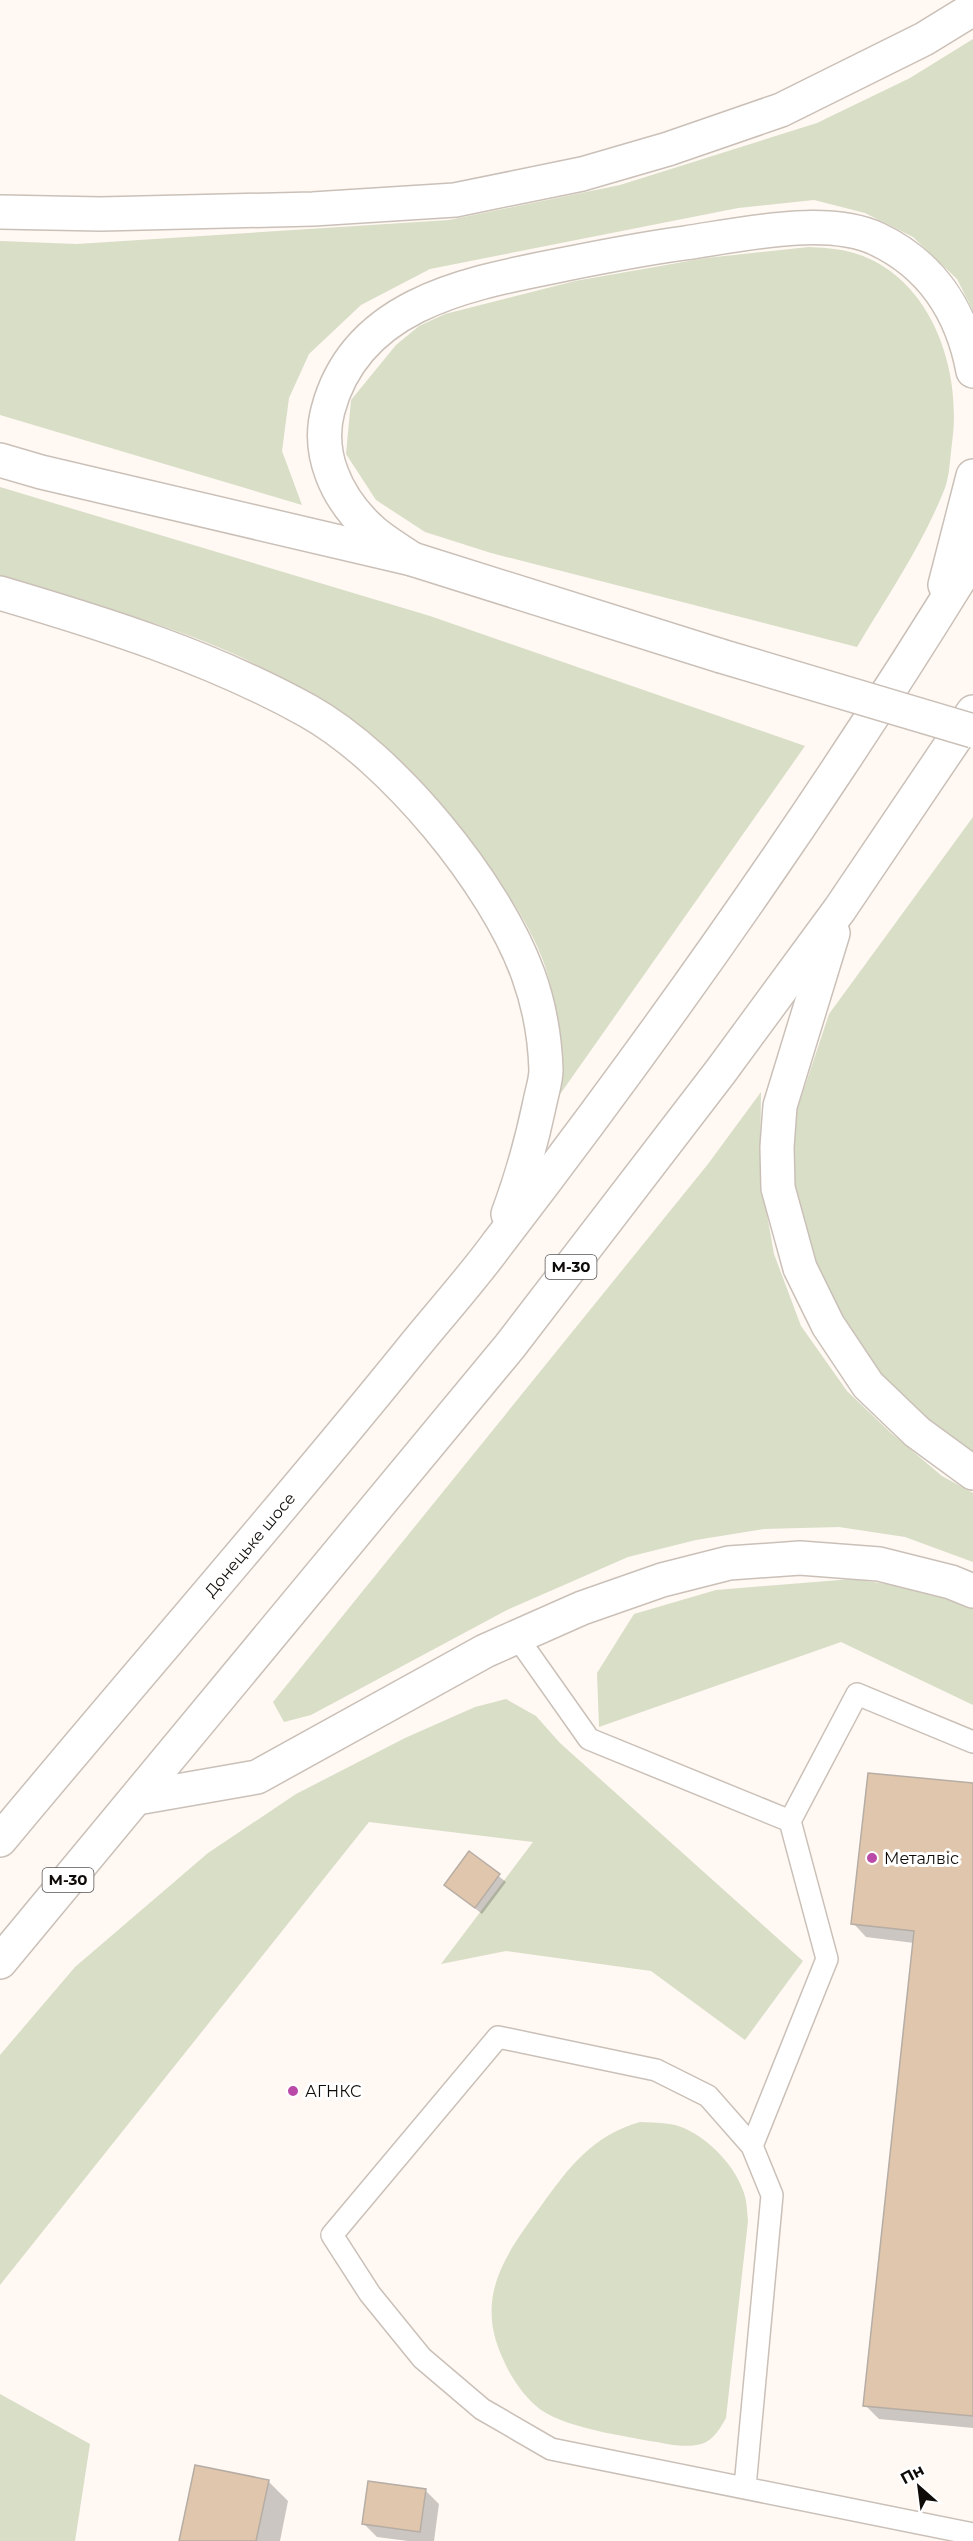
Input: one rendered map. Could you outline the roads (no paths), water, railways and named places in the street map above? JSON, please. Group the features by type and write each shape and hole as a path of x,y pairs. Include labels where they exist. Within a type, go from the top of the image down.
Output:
{"main road":[{"path":"0,212 101,214 242,211 454,200 582,174 668,149 781,110 924,39 973,9"},
{"path":"412,560 369,528 338,491 327,460 324,426 334,386 357,354 382,327 412,308 445,292 478,282 632,250 788,229 828,227 875,238 914,261 944,293 968,345 973,371"},
{"path":"0,460 41,472 412,560 973,731"},
{"path":"936,618 973,476"},
{"name":"Донецьке шосе","path":"0,1840 310,1476 497,1246 655,1033 803,819 936,618 973,557"},
{"path":"0,592 83,617 178,651 264,688 310,712 353,742 398,783 446,838 492,903 512,939 528,975 541,1024 546,1072 520,1181 497,1246"},
{"name":"М-30","path":"0,1962 510,1346 721,1071 840,909 973,712"},
{"path":"840,909 780,1106 777,1147 778,1188 800,1268 828,1325 868,1385 917,1432 973,1473"},
{"path":"137,1798 257,1777 485,1651 582,1608 662,1580 729,1563 800,1558 879,1564 951,1582 973,1591"}],"lane":[{"path":"517,1637 589,1739 790,1821"},
{"path":"752,2146 827,1959 790,1821 857,1694 973,1742"},
{"path":"744,2487 772,2195 752,2146 708,2096 656,2070 498,2037 332,2235 370,2294 422,2358 482,2409 551,2449 973,2534"}],"place":[{"name":"Металвіс","path":"872,1858"},
{"name":"АГНКС","path":"293,2091"}]}
